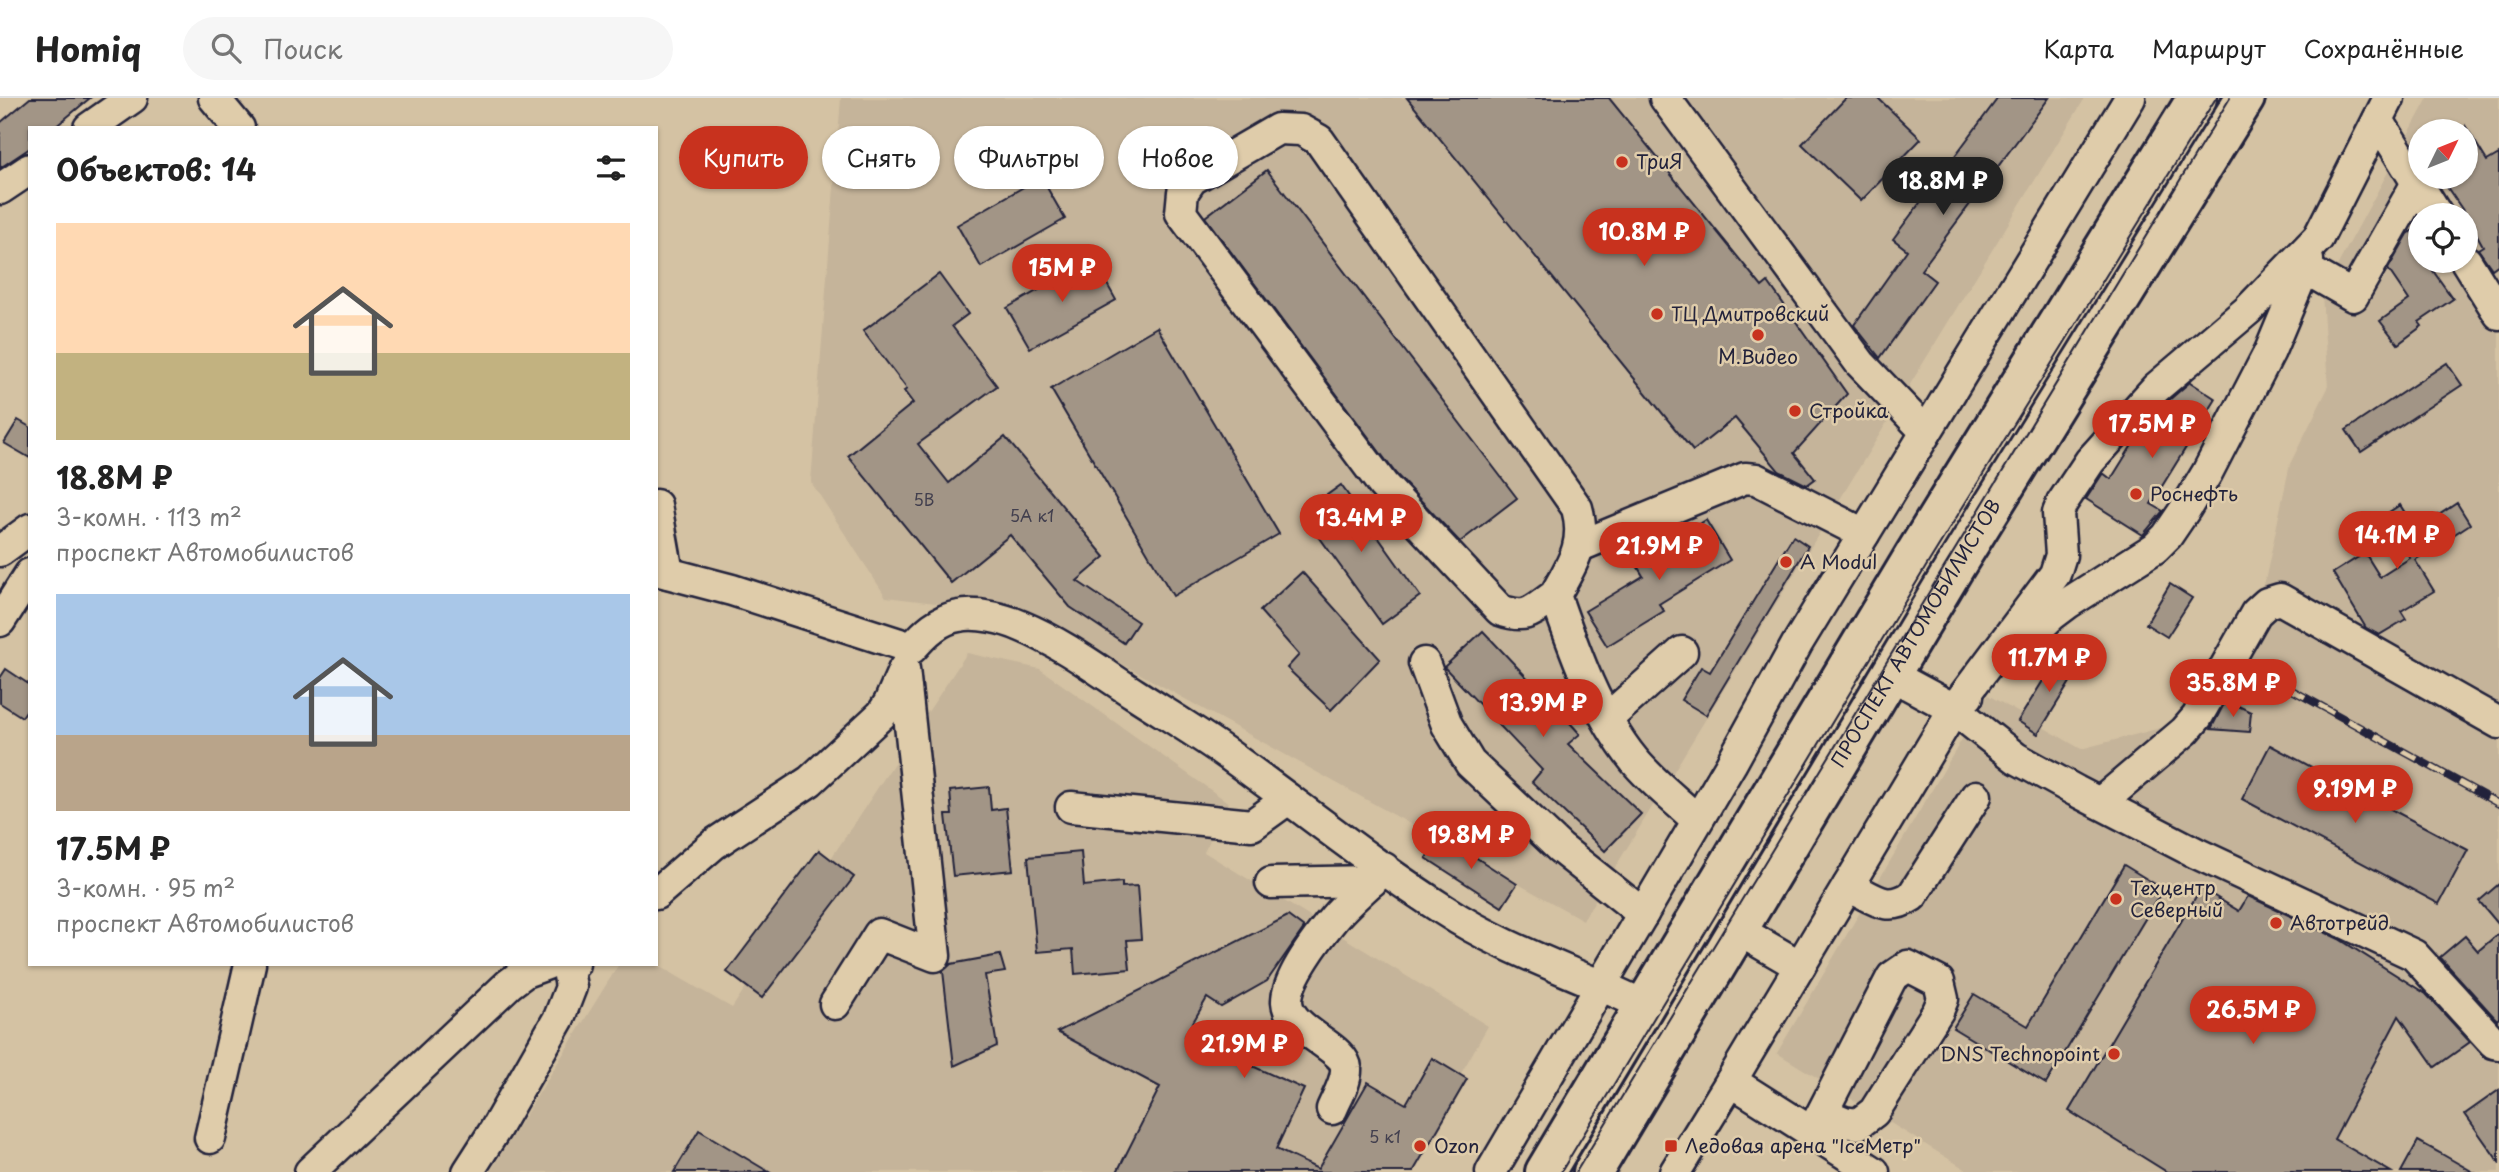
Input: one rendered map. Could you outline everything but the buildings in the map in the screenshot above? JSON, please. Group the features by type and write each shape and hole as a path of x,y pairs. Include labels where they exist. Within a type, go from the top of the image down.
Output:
{"main road":[{"name":"ПРОСПЕКТ АВТОМОБИЛИСТОВ","path":"1545,1172 1915,554 2197,98"},
{"name":"ПРОСПЕКТ АВТОМОБИЛИСТОВ","path":"1593,1172 1952,570 2245,98"}],"street":[{"path":"92,126 132,98"},
{"path":"214,98 237,126"},
{"path":"1665,98 1860,363 1926,432"},
{"path":"1491,1172 1603,985 1797,644 2130,98"},
{"path":"1954,709 2052,615 2155,548 2167,536 2207,473 2270,351 2318,237 2384,109"},
{"path":"2384,109 2408,163"},
{"path":"1278,129 1301,130 1319,140 1577,508 1582,526 1580,546 1555,595 1530,613 1517,616 1500,610 1383,485 1181,214 1183,192 1192,179 1278,129"},
{"path":"0,189 28,170"},
{"path":"2304,268 2354,296 2414,189"},
{"path":"1675,1172 1954,709 2055,574 2061,555 2058,513 2090,461 2156,388 2248,310 2318,237"},
{"path":"2473,273 2499,314"},
{"path":"1580,546 1745,478 1756,479 1864,534"},
{"path":"658,527 662,572 732,590 908,658"},
{"path":"0,551 28,530"},
{"path":"0,621 28,576"},
{"path":"1555,595 1583,671 1607,719 1635,762 1697,820"},
{"path":"2100,803 2185,731 2197,717 2256,613 2267,603 2280,599 2499,723"},
{"path":"658,892 715,844 810,782 882,714 889,704 908,658 926,633 941,622 960,615 983,617 1019,625 1056,643 1235,759 1288,799 1378,875 1523,952 1603,985 1645,1006"},
{"path":"1607,719 1682,652"},
{"path":"835,1004 879,934 935,956 908,658"},
{"path":"1424,663 1447,725 1470,763 1560,848 1643,914"},
{"path":"1891,675 1954,709 2016,758 2100,803 2196,853 2414,955 2494,1043 2499,1044"},
{"path":"1848,886 1890,906 1900,904 1912,896 1976,796"},
{"path":"1071,807 1252,825 1288,799"},
{"path":"1271,883 1378,875"},
{"path":"1332,1109 1347,1066 1342,1058 1292,1016 1287,1002 1293,980 1307,956 1335,917 1378,875"},
{"path":"1738,930 1800,966"},
{"path":"209,1138 250,966"},
{"path":"310,1172 509,984 525,972 561,966 571,986 559,1017 468,1172"},
{"path":"1908,966 1939,982 1943,999 1938,1011 1874,1112 1858,1124 1817,1122 1892,977 1908,966"},
{"path":"1731,1081 1817,1122 1874,1172"}],"shaded area":[{"path":"841,98 2085,98 1583,920 1034,615 886,597 811,482 834,189 940,189 940,126 839,126"},
{"path":"2428,98 2499,98 2499,1172 1970,1172 1777,1053 1988,695 2081,749 2183,722 2265,581 2290,464 2328,388 2322,294 2408,135 2408,189 2478,189 2478,119 2417,119"},
{"path":"967,653 1040,669 1229,803 1204,852 1488,1026 1405,1172 490,1172 618,966 658,965 732,1008"}],"tram line":[{"path":"1561,1172 1930,560 2216,98"},
{"path":"1576,1172 2230,98"}],"railway":[{"path":"2263,674 2499,804"}],"place":[{"name":"ТриЯ","path":"1622,162"},
{"name":"ТЦ Дмитровский","path":"1657,314"},
{"name":"М.Видео","path":"1758,335"},
{"name":"Стройка","path":"1795,411"},
{"name":"Роснефть","path":"2136,494"},
{"name":"A Modul","path":"1786,562"},
{"name":"Техцентр Северный","path":"2116,899"},
{"name":"Автотрейд","path":"2276,923"},
{"name":"DNS Technopoint","path":"2114,1054"},
{"name":"Ozon","path":"1420,1146"},
{"name":"Ледовая арена \"IceМетр\"","path":"1671,1146"}]}
